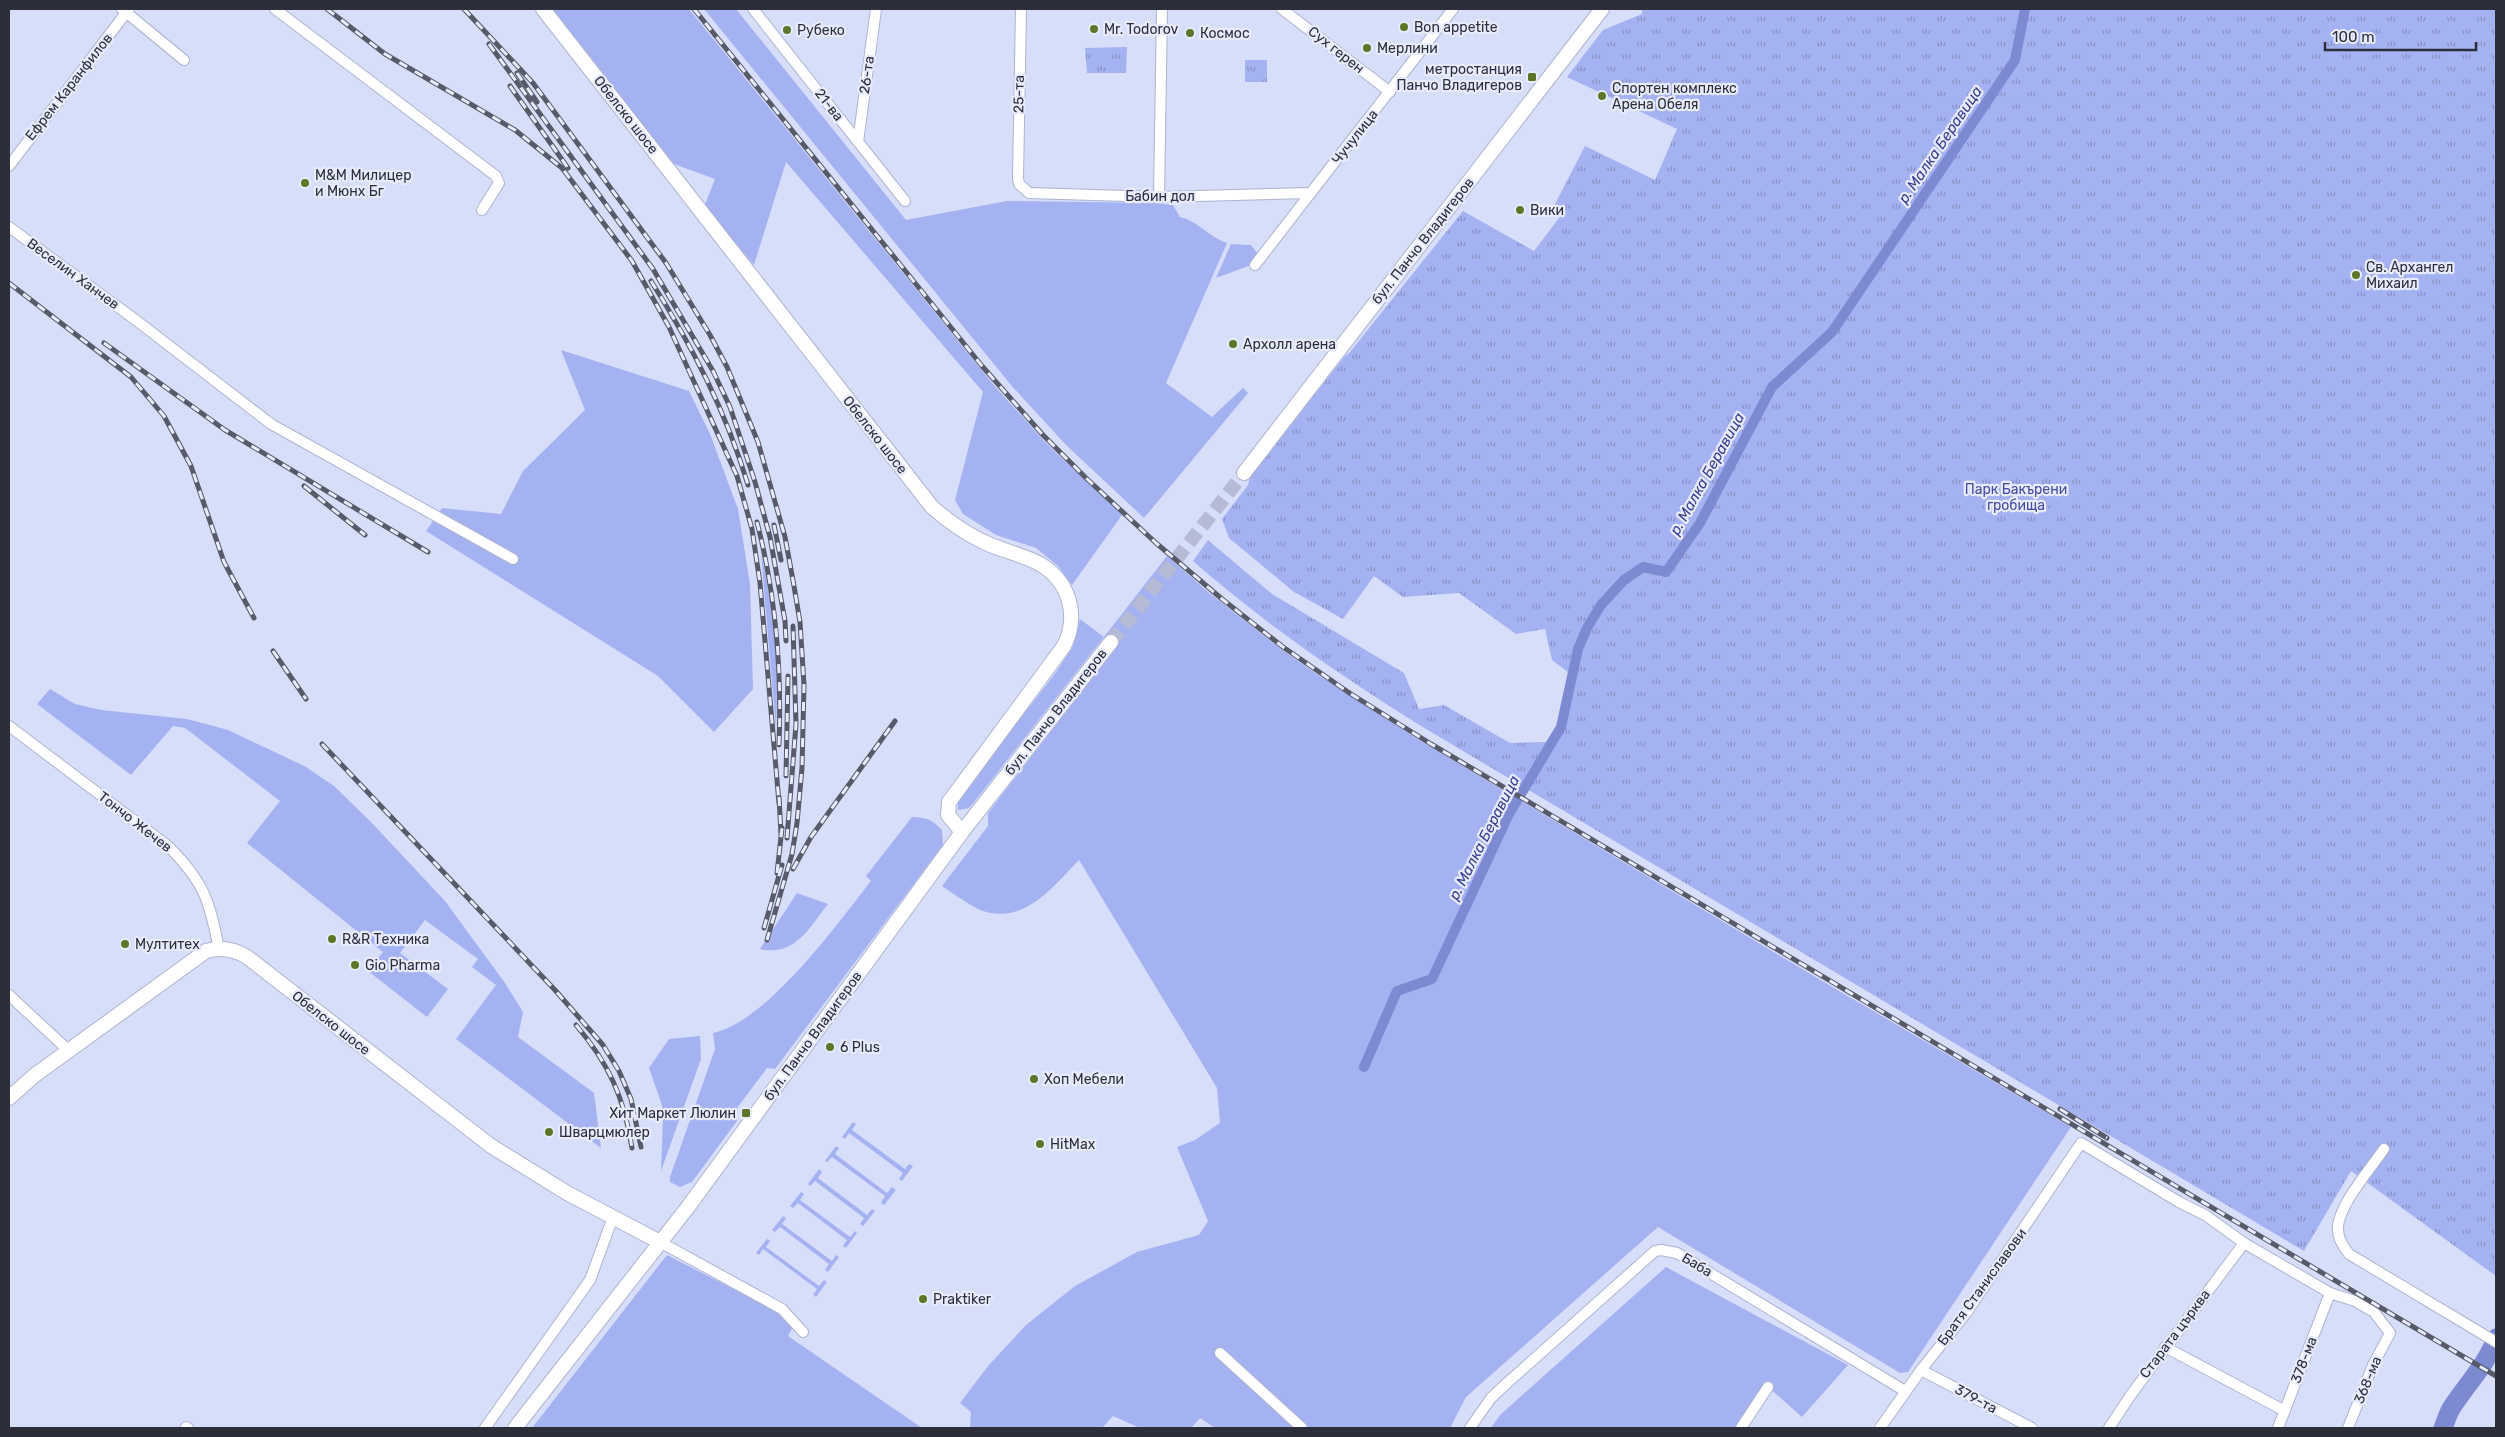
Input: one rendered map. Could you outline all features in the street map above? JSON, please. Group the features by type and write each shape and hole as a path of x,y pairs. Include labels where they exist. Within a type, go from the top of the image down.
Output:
{"street":[{"path":"275,9 496,176 499,184 482,210"},
{"name":"Обелско шосе","path":"543,9 932,508 963,531 987,544 1039,564 1059,581 1068,596 1072,622 1064,646 950,802 948,815 962,832"},
{"name":"21-ва","path":"753,9 905,201"},
{"name":"26-та","path":"858,142 876,9"},
{"name":"25-та","path":"1018,178 1021,9"},
{"path":"1159,197 1162,9"},
{"name":"Сух герен","path":"1282,9 1390,92"},
{"name":"Чучулица","path":"1255,264 1453,9"},
{"name":"бул. Панчо Владигеров","path":"1244,473 1602,9"},
{"path":"125,10 184,60"},
{"name":"Ефрем Каранфилов","path":"9,166 125,10"},
{"name":"Бабин дол","path":"1018,178 1024,190 1037,195 1159,197 1310,193"},
{"name":"Веселин Ханчев","path":"9,228 137,321 271,424 513,559"},
{"name":"бул. Панчо Владигеров","path":"515,1428 660,1242 825,1022 962,832 1111,642"},
{"name":"Тончо Жечев","path":"9,726 168,846 191,869 210,907 219,949"},
{"path":"9,1098 19,1088 206,951 219,949"},
{"name":"Обелско шосе","path":"219,949 232,950 247,957 491,1146 567,1193 660,1242"},
{"path":"9,995 69,1051"},
{"name":"Братя Станиславови","path":"1880,1428 1905,1391 1967,1312 2081,1143 2204,1215 2244,1243"},
{"path":"2384,1149 2340,1215 2338,1230 2341,1243 2349,1254 2496,1342"},
{"path":"485,1428 590,1280 613,1217"},
{"path":"660,1242 782,1309 803,1332"},
{"path":"2244,1243 2330,1293"},
{"name":"Старата църква","path":"2110,1428 2165,1347 2244,1243"},
{"name":"Баба","path":"1470,1428 1492,1398 1506,1384 1655,1252 1661,1250 1677,1253 1905,1391"},
{"name":"368-ма","path":"2330,1293 2355,1301 2374,1312 2390,1332 2373,1365 2348,1428"},
{"name":"378-ма","path":"2278,1428 2330,1293"},
{"path":"2165,1347 2285,1410"},
{"path":"1220,1353 1302,1428"},
{"name":"379-та","path":"1921,1370 2032,1428"},
{"path":"1741,1428 1768,1387"}],"green space":[{"path":"552,9 689,9 992,383 1046,443 1122,515 1072,585 1058,566 1036,548 996,535 963,514 955,500 983,392 786,162 754,265 704,207 715,179 671,163"},
{"path":"704,9 736,9 906,220 1007,201 1156,203 1173,205 1180,217 1227,243 1166,383 1212,417 1243,388 1248,393 1144,518 1066,445 1011,385"},
{"name":"Парк Бакърени гробища","path":"1642,9 2496,9 2496,1276 2351,1171 2304,1251 1426,729 1306,650 1221,585 1193,561 1208,540 1272,594 1404,673 1419,709 1444,705 1510,743 1546,742 1559,722 1569,673 1552,660 1545,629 1516,634 1459,593 1403,597 1374,576 1343,619 1294,592 1229,538 1222,519 1248,485 1250,477 1463,211 1534,251 1565,210 1555,204 1585,146 1655,180 1677,129 1567,77 1603,30 1642,14"},
{"path":"1127,47 1126,73 1087,73 1085,48"},
{"path":"1245,60 1267,60 1267,82 1245,82"},
{"path":"1231,244 1251,245 1258,254 1251,265 1216,278"},
{"path":"561,350 689,391 710,434 738,509 750,584 753,689 714,732 658,676 426,531 442,508 501,514 523,471 585,410"},
{"path":"761,554 770,597 775,641 776,729"},
{"path":"1167,556 1208,592 1281,649 1421,741 2071,1127 1908,1372 1900,1373 1658,1227 1466,1397 1450,1428 1215,1428 1200,1418 1191,1428 1140,1428 1113,1416 1102,1428 970,1428 971,1412 960,1403 988,1366 1026,1325 1075,1286 1137,1252 1199,1235 1208,1221 1177,1147 1195,1140 1220,1123 1217,1088 1079,860 1035,902 1009,913 994,913 978,909 942,886 988,826 988,813 1116,647 1104,637"},
{"path":"1080,619 1104,637 975,801 969,808 958,810 958,799 1054,675 1072,648"},
{"path":"50,689 75,704 101,710 187,719 228,730 306,767 334,786 371,822 445,901 505,983 523,1012 518,1037 594,1093 601,1148 456,1039 496,985 472,967 478,959 425,920 400,953 448,989 427,1017 368,971 383,952 247,843 280,801 185,728 173,726 131,775 37,704"},
{"path":"912,817 925,818 932,821 942,830 943,845 775,1069 767,1068 734,1112 737,1121 692,1182 680,1187 670,1182 670,1177 715,1049 713,1033 734,1025 756,1010 800,969 871,881 866,876"},
{"path":"797,893 828,904 807,931 792,945 783,949 760,949"},
{"path":"700,1036 701,1059 661,1171 662,1105 649,1068 669,1039"},
{"path":"853,1122 856,1124 852,1130 905,1169 909,1164 913,1166 902,1181 899,1179 903,1173 849,1133 845,1139 842,1137"},
{"path":"836,1146 839,1148 835,1154 887,1193 892,1187 896,1190 884,1205 881,1203 885,1196 832,1157 827,1162 825,1161"},
{"path":"819,1169 822,1172 818,1178 867,1215 872,1209 875,1211 863,1226 860,1224 864,1218 815,1181 810,1186 808,1184"},
{"path":"801,1192 804,1194 800,1200 850,1237 855,1231 857,1233 846,1248 843,1246 847,1240 798,1203 793,1208 790,1206"},
{"path":"783,1216 786,1218 782,1224 832,1261 836,1255 839,1257 828,1272 825,1270 829,1264 780,1227 775,1232 772,1230"},
{"path":"767,1239 770,1241 766,1247 819,1286 824,1280 827,1282 816,1297 813,1295 817,1289 763,1249 759,1255 756,1253"},
{"path":"667,1255 796,1321 788,1336 922,1428 532,1428"},
{"path":"1666,1267 1848,1365 1802,1417 1768,1387 1741,1428 1491,1428 1500,1415"}],"waterway":[{"name":"р. Малка Беравица","path":"1364,1067 1397,991 1432,979 1509,814 1561,727 1578,649 1587,628 1601,605 1624,580 1643,567 1666,572 1700,523 1772,387 1832,332 2015,60 2025,9"},
{"path":"2443,1428 2451,1409 2482,1365 2496,1338"}],"tunnel":[{"path":"1111,642 1244,473"}],"railway":[{"path":"327,9 385,54 515,130 562,168 632,261 669,327 737,476 752,529 760,583 779,803"},
{"path":"464,9 533,83 666,263 710,335 727,367 758,442 785,537 800,622 804,685 802,768 797,823 792,854 767,940"},
{"path":"694,9 982,366 1043,435 1156,543 1222,599 1283,647 1351,694 1431,744 2496,1376"},
{"path":"489,44 653,269 713,371 730,407 755,482 770,537 785,621 786,641"},
{"path":"517,73 537,102"},
{"path":"510,86 568,168"},
{"path":"651,281 707,380 729,431 748,485"},
{"path":"9,283 131,377 164,416 191,466 224,562 254,618"},
{"path":"104,343 225,430 428,552"},
{"path":"304,486 365,535"},
{"path":"757,522 769,577 776,632 780,688 779,745"},
{"path":"774,525 781,560"},
{"path":"787,838 796,724 793,626"},
{"path":"273,651 306,699"},
{"path":"786,776 788,676"},
{"path":"793,869 811,837 895,721"},
{"path":"322,744 555,990 603,1045 619,1071 631,1099 641,1147"},
{"path":"779,797 781,834"},
{"path":"777,873 782,828"},
{"path":"764,928 782,865"},
{"path":"576,1025 598,1054 613,1082 625,1113 632,1148"},
{"path":"2060,1109 2107,1138"}],"place":[{"name":"Bon appetite","path":"1404,27"},
{"name":"Mr. Todorov","path":"1094,29"},
{"name":"Рубеко","path":"787,30"},
{"name":"Космос","path":"1190,33"},
{"name":"Мерлини","path":"1367,48"},
{"name":"метростанция Панчо Владигеров","path":"1532,77"},
{"name":"Спортен комплекс Арена Обеля","path":"1602,96"},
{"name":"М&M Mилицер и Мюнх Бг","path":"305,183"},
{"name":"Вики","path":"1520,210"},
{"name":"Св. Архангел Михаил","path":"2356,275"},
{"name":"Архолл арена","path":"1233,344"},
{"name":"R&R Техника","path":"332,939"},
{"name":"Мултитех","path":"125,944"},
{"name":"Gio Pharma","path":"355,965"},
{"name":"6 Plus","path":"830,1047"},
{"name":"Хоп Мебели","path":"1034,1079"},
{"name":"Хит Маркет Люлин","path":"746,1113"},
{"name":"Шварцмюлер","path":"549,1132"},
{"name":"HitMax","path":"1040,1144"},
{"name":"Praktiker","path":"923,1299"}]}
